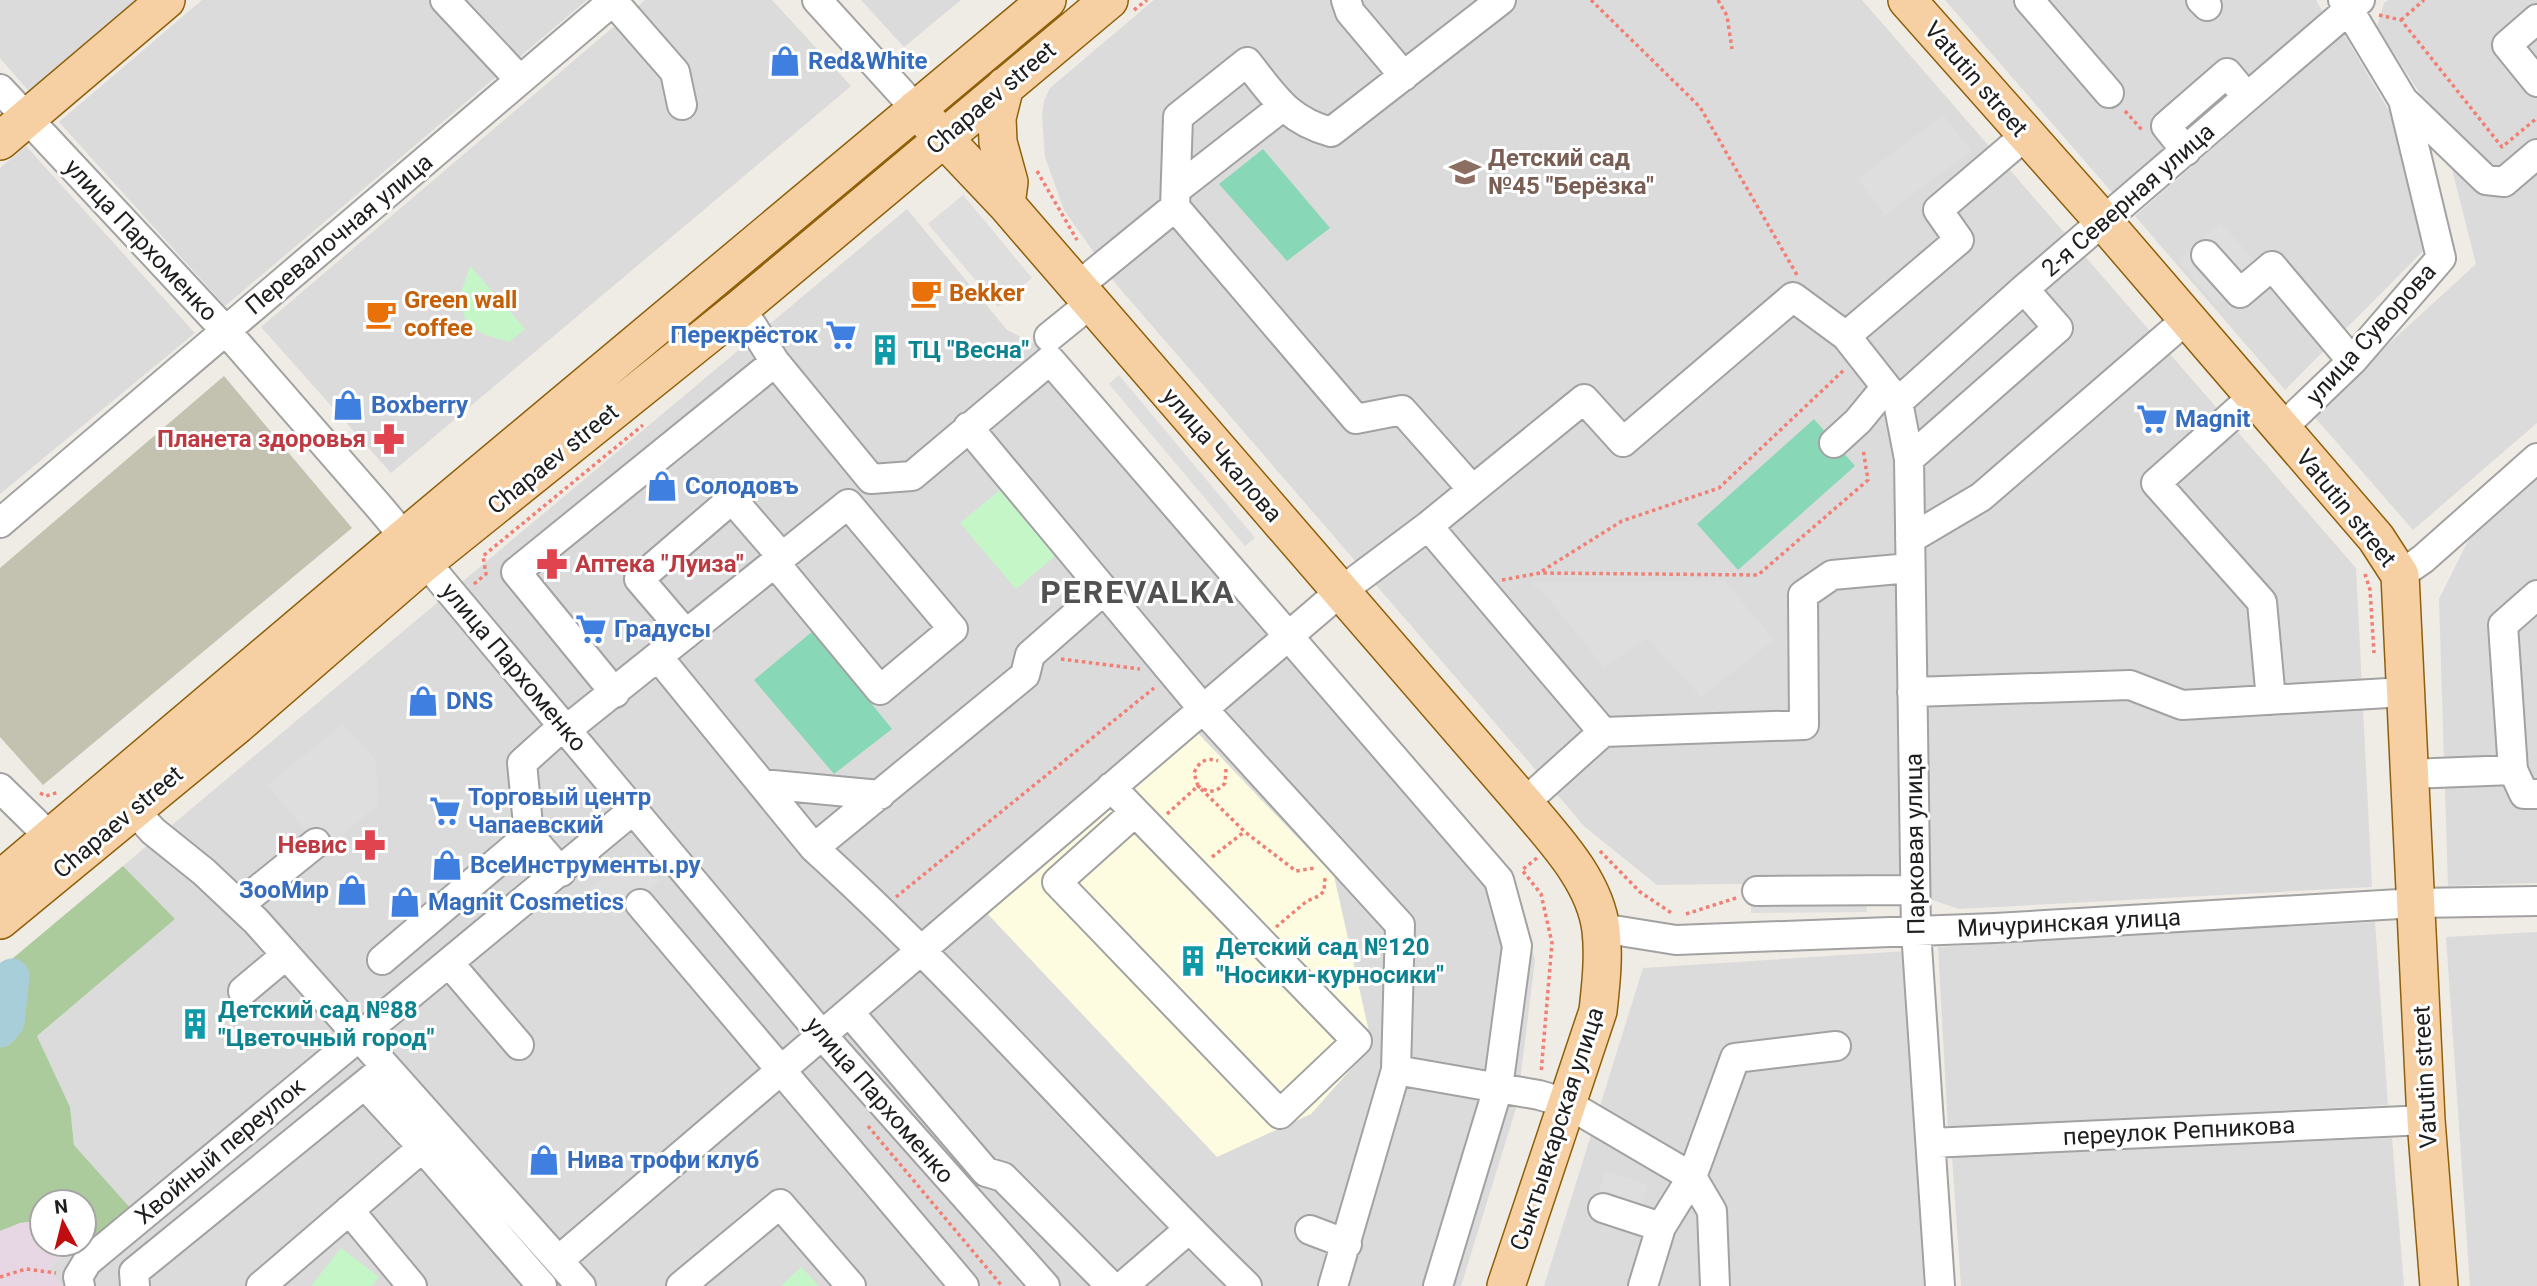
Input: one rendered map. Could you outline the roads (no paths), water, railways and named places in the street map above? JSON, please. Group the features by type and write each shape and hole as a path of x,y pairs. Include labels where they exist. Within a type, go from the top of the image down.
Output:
{"main road":[{"path":"13,129 166,0"},
{"name":"Chapaev street","path":"0,920 237,725 415,549 916,109 1047,0"},
{"name":"Chapaev street","path":"0,880 50,837 415,549 741,308 1109,0"},
{"name":"Vatutin street","path":"1907,0 2104,222 2376,538 2400,575 2426,1120 2439,1286"},
{"path":"1005,86 998,130 1002,162 1009,182 1006,204"},
{"name":"улица Чкалова","path":"916,109 1006,204 1524,803 1585,880 1601,928"},
{"name":"Сыктывкарская улица","path":"1506,1286 1553,1099 1598,1011 1603,968 1601,928"}],"street":[{"path":"445,0 520,80"},
{"name":"улица Чкалова","path":"817,0 916,109"},
{"path":"1472,489 1402,410 1356,419 1176,198 1178,117 1247,62 1282,107 1311,126 1331,132 1501,0"},
{"path":"2028,0 2109,93"},
{"path":"614,1 675,72 682,105"},
{"name":"Перевалочная улица","path":"0,523 614,1"},
{"name":"2-я Северная улица","path":"1834,443 2104,222 2351,3"},
{"name":"улица Суворова","path":"2281,429 2352,361 2441,258 2403,100 2351,3"},
{"path":"1354,4 1404,76"},
{"path":"2537,19 2507,45 2537,82"},
{"name":"улица Пархоменко","path":"0,89 13,129 226,331 415,549 822,1035 1045,1286"},
{"path":"2403,100 2486,180 2504,182 2537,155"},
{"path":"1049,337 1084,295 1176,198 1282,107"},
{"path":"1853,346 1959,240 1938,209 2026,135"},
{"path":"2206,254 2240,293 2272,266 2352,361"},
{"path":"1909,459 2058,328 2024,289"},
{"path":"559,1260 1339,592 1428,526 1584,399 1623,442 1793,297 1853,346 1892,395"},
{"path":"741,308 775,362 872,479 912,476 1050,360 1499,880 1517,946 1498,1088 1438,1286"},
{"path":"1910,539 1981,497 2187,319"},
{"path":"615,693 516,572 775,362"},
{"name":"Парковая улица","path":"1892,395 1909,459 1916,931 1940,1286"},
{"path":"2254,396 2156,483 2262,602 2270,700"},
{"path":"968,427 1203,709 1400,925 1396,1070 1333,1286"},
{"path":"2400,575 2423,559 2537,458"},
{"path":"561,872 529,835 522,762 615,693 778,560 848,504 954,629 880,690 778,560 732,499 639,579 687,634"},
{"path":"1428,526 1603,732"},
{"path":"1524,803 1603,732 1804,725 1803,595 1832,575 1910,568"},
{"path":"814,848 1025,675 1030,655 1104,590"},
{"path":"2537,595 2503,625 2513,770 2524,794 2537,794"},
{"path":"659,658 814,848 881,909 1247,1286"},
{"path":"1912,692 2130,685 2182,705 2405,692"},
{"path":"2409,774 2513,770"},
{"path":"762,784 880,795"},
{"path":"1111,787 1357,1041 1280,1114 1057,882 1134,813"},
{"path":"0,788 50,837"},
{"path":"134,810 153,831 204,872 239,905 286,955 359,1037 375,1076 432,1139 559,1260 581,1286"},
{"name":"Хвойный переулок","path":"79,1281 87,1262 633,810"},
{"path":"382,960 529,835"},
{"path":"239,905 316,843"},
{"path":"1757,891 1915,890"},
{"name":"Мичуринская улица","path":"1601,928 1676,940 1916,931 2416,903 2537,901"},
{"path":"640,904 964,1286"},
{"path":"243,991 286,955"},
{"path":"449,963 519,1045"},
{"path":"849,1012 986,1172 1003,1177 1111,1286"},
{"path":"1643,1286 1661,1227 1692,1177 1735,1058 1836,1046"},
{"path":"1396,1070 1553,1099 1692,1177 1712,1211 1715,1286"},
{"path":"135,1286 135,1272 375,1076"},
{"name":"переулок Репникова","path":"1931,1143 2426,1120"},
{"path":"261,1286 432,1139"},
{"path":"432,1139 542,1286"},
{"path":"681,1286 780,1204 851,1286"},
{"path":"1603,1208 1661,1227"},
{"path":"349,1210 412,1286"},
{"path":"1123,1286 1189,1229"},
{"path":"1310,1230 1347,1244"}],"waterway":[{"path":"0,1030 7,1022 12,976"}],"place":[{"name":"Red&White","path":"785,61"},
{"name":"Детский сад №45 \"Берёзка\"","path":"1465,172"},
{"name":"Bekker","path":"926,293"},
{"name":"Green wall coffee","path":"381,314"},
{"name":"Перекрёсток","path":"841,335"},
{"name":"ТЦ \"Весна\"","path":"885,350"},
{"name":"Boxberry","path":"348,405"},
{"name":"Magnit","path":"2152,419"},
{"name":"Планета здоровья","path":"389,439"},
{"name":"Солодовъ","path":"662,486"},
{"name":"Аптека \"Луиза\"","path":"552,564"},
{"name":"Градусы","path":"591,629"},
{"name":"DNS","path":"423,701"},
{"name":"Торговый центр Чапаевский","path":"445,811"},
{"name":"Невис","path":"370,845"},
{"name":"ВсеИнструменты.ру","path":"447,865"},
{"name":"ЗооМир","path":"352,890"},
{"name":"Magnit Cosmetics","path":"405,902"},
{"name":"Детский сад №120 \"Носики-курносики\"","path":"1193,961"},
{"name":"Детский сад №88 \"Цветочный город\"","path":"195,1024"},
{"name":"Нива трофи клуб","path":"544,1160"}],"district":[{"name":"PEREVALKA","path":"1138,592"}]}
